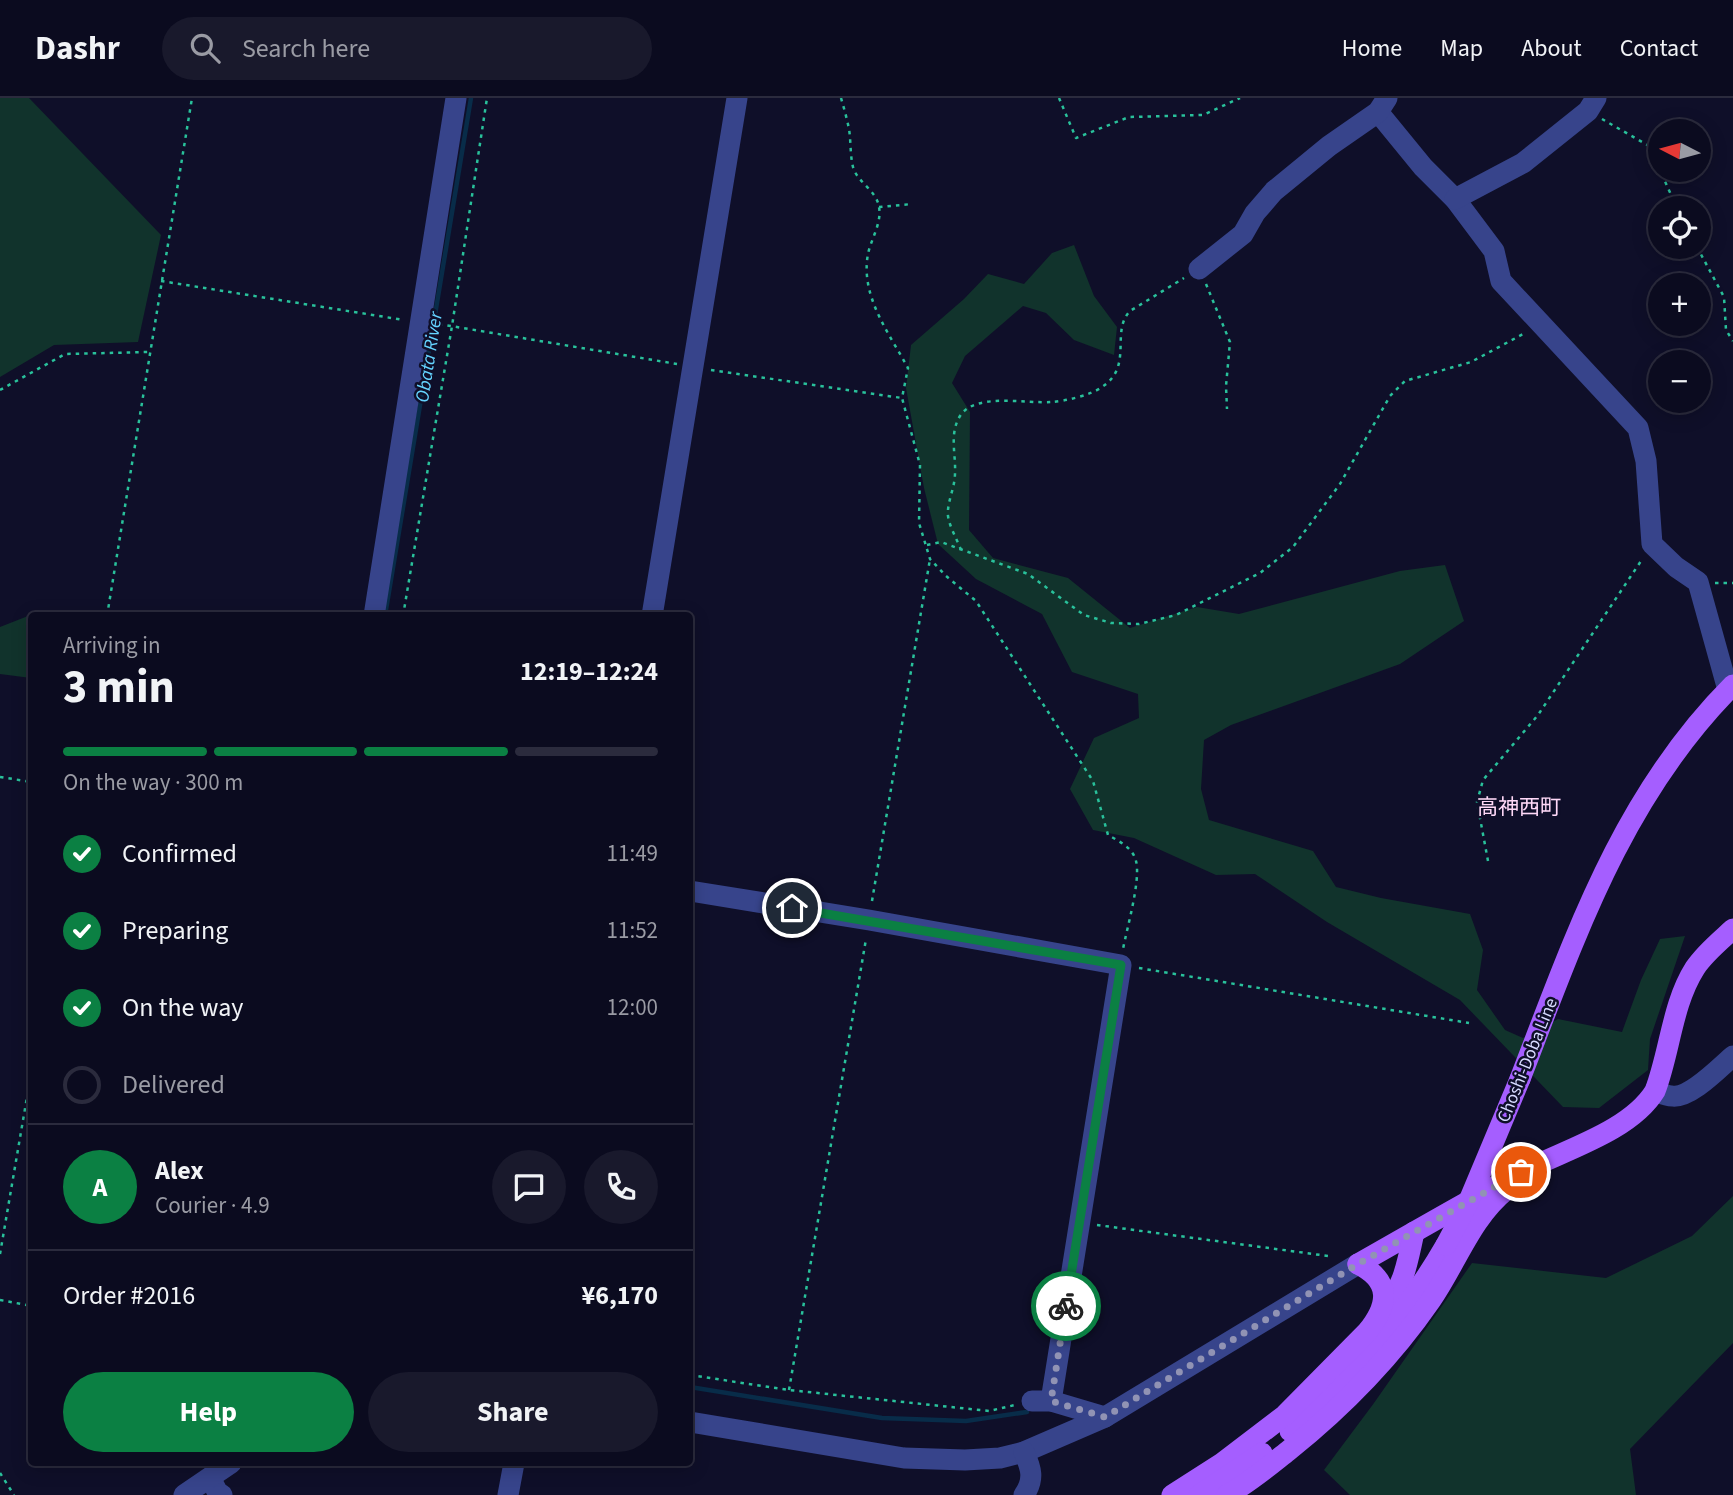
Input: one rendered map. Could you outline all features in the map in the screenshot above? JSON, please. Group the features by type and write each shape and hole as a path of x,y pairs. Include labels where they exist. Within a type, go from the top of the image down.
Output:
{"main road":[{"name":"Choshi-Doba Line","path":"1199,1495 1278,1441 1319,1404 1360,1363 1432,1269 1468,1203 1593,893 1617,844 1669,763 1698,724 1731,687"},
{"path":"1354,1266 1521,1172 1611,1129 1649,1102 1655,1091 1686,986 1695,968 1708,952 1733,929"},
{"path":"1227,1495 1273,1463 1326,1419 1386,1359 1433,1298 1487,1207 1513,1185 1521,1172"},
{"path":"1172,1495 1222,1463 1285,1415 1338,1364 1394,1299 1401,1284 1414,1232"},
{"path":"1354,1266 1379,1277 1383,1287 1377,1320"}],"street":[{"path":"375,612 456,98"},
{"path":"653,612 737,98"},
{"path":"1455,199 1523,163 1592,104"},
{"path":"1199,269 1242,234 1255,212 1274,191 1382,105 1423,167 1455,199 1494,251 1501,281 1638,428 1646,461 1653,544 1676,567 1698,582 1731,687"},
{"path":"693,891 1121,965 1080,1223 1042,1401 1105,1417"},
{"path":"1655,1091 1673,1097 1680,1096 1733,1056"},
{"path":"693,1423 904,1458 1000,1458 1024,1452 1105,1417 1354,1266"},
{"path":"1024,1452 1032,1479 1024,1495"},
{"path":"184,1495 216,1486 229,1466"},
{"path":"508,1495 513,1466"}],"path":[{"path":"108,612 192,98"},
{"path":"404,612 487,98"},
{"path":"789,1390 930,559 919,523 920,465 902,398 908,368 875,307 868,288 868,252 878,220 879,207 874,195 854,169 849,128 841,98"},
{"path":"1059,98 1076,138 1129,117 1203,114 1240,98"},
{"path":"1592,104 1649,146 1672,196"},
{"path":"879,207 912,204"},
{"path":"1703,259 1724,297 1726,330 1733,341"},
{"path":"961,550 947,513 956,473 952,444 960,416 969,407 984,402 1055,402 1100,389 1111,381 1117,372 1124,317 1199,269 1230,342 1227,409"},
{"path":"161,281 902,398"},
{"path":"926,545 941,542 1028,574 1084,615 1111,622 1139,624 1176,615 1260,573 1293,547 1340,484 1390,396 1405,381 1471,362 1512,342 1540,323"},
{"path":"0,390 65,354 149,352"},
{"path":"1488,861 1476,802 1483,780 1538,715 1653,544"},
{"path":"930,559 976,601 1093,781 1108,835 1125,844 1136,859 1137,876 1121,965 1469,1023"},
{"path":"0,777 28,781"},
{"path":"0,1254 28,1091"},
{"path":"1080,1223 1328,1256 1354,1266"},
{"path":"0,1300 28,1305"},
{"path":"693,1375 789,1390 989,1411 1042,1401"},
{"path":"0,1473 14,1495"}],"green space":[{"path":"0,98 29,98 161,235 138,342 54,345 0,377"},
{"path":"1074,245 1094,296 1117,327 1114,355 1074,340 1046,313 1023,306 965,356 952,383 970,412 969,530 993,558 1068,578 1130,628 1197,607 1239,614 1400,571 1445,565 1464,621 1400,664 1231,725 1204,740 1201,789 1209,820 1313,851 1336,887 1470,914 1483,950 1477,990 1505,1030 1523,1038 1558,1019 1622,1032 1660,939 1685,936 1650,1039 1648,1070 1599,1108 1563,1107 1460,1000 1327,922 1255,874 1216,875 1134,838 1093,830 1070,789 1094,738 1139,718 1138,694 1072,672 1042,614 976,579 938,544 924,488 906,388 911,345 964,299 988,274 1024,284 1052,253"},
{"path":"28,616 28,678 0,674 0,627"},
{"path":"1733,1196 1733,1343 1630,1449 1636,1495 1350,1495 1324,1470 1472,1263 1606,1278 1692,1236"}],"waterway":[{"name":"Obata River","path":"386,612 471,98"},
{"path":"693,1387 882,1418 966,1421 1027,1412"}],"way so far":[{"path":"1066,1306 1051,1401 1105,1417 1358,1264 1521,1172"}],"district":[{"name":"高神西町","path":"1519,807"}],"route":[{"path":"792,908 1121,965 1066,1306"}]}
